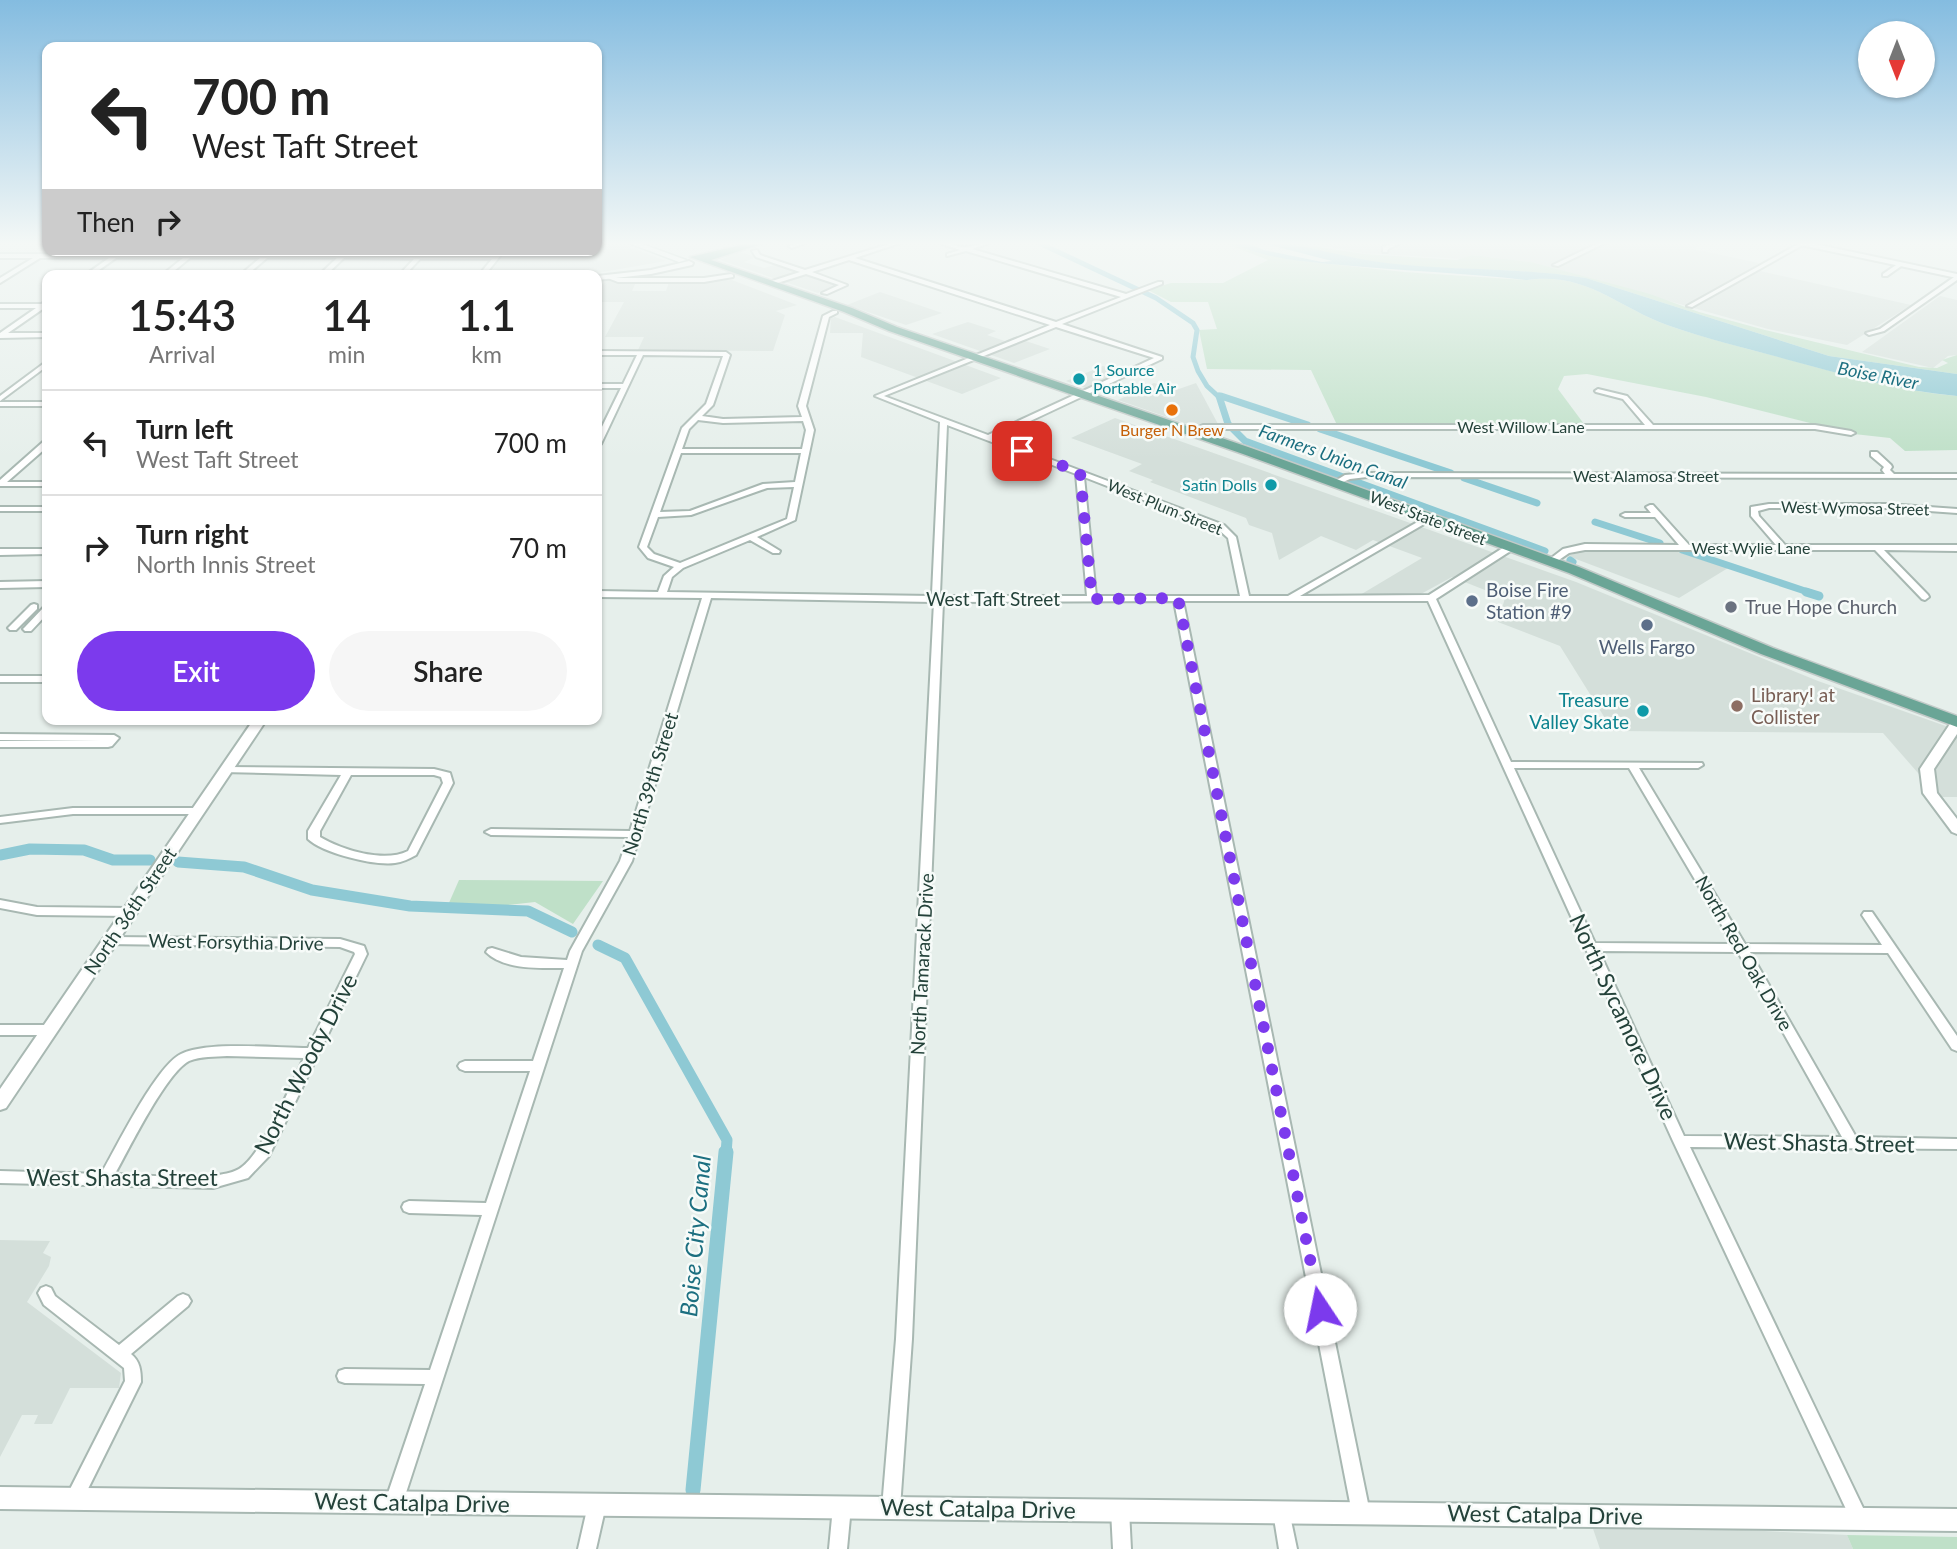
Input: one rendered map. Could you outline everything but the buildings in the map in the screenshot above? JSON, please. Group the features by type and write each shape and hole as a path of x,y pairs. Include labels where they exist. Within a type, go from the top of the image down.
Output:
{"main road":[{"name":"West State Street","path":"843,314 1342,480 1428,518 1642,597 1767,651 1957,723"},
{"name":"West State Street","path":"851,314 869,319"},
{"name":"West State Street","path":"859,314 893,329"}],"street":[{"path":"1,335 32,314"},
{"path":"661,596 668,576 680,566 791,520 810,430 802,406 826,316 830,314"},
{"path":"988,438 1160,358 1026,314"},
{"path":"973,356 1080,314"},
{"path":"1869,333 1882,330 1904,314"},
{"path":"1,335 42,335"},
{"path":"602,353 727,355 709,405 687,428 643,550 680,566"},
{"path":"602,434 641,353"},
{"name":"West Plum Street","path":"973,356 878,394 1227,531 1232,537 1245,598"},
{"path":"0,401 42,367"},
{"path":"602,386 625,386"},
{"path":"1598,391 1625,397 1651,427"},
{"path":"0,401 42,404"},
{"path":"696,418 723,421 807,419"},
{"name":"North Tamarack Drive","path":"891,1508 904,1339 939,599 936,594 944,421"},
{"name":"West Willow Lane","path":"1192,432 1203,427 1815,427 1851,433"},
{"path":"0,484 42,447"},
{"path":"678,451 806,451"},
{"path":"1874,454 1888,467 1886,471 1892,476"},
{"path":"1080,472 1092,599"},
{"name":"West Alamosa Street","path":"1342,480 1367,475 1957,477"},
{"path":"0,484 42,484"},
{"path":"655,515 691,513 753,489 776,484 799,484"},
{"path":"744,485 753,489"},
{"name":"West Wymosa Street","path":"1783,548 1755,516 1754,509 1769,506 1872,506 1957,511"},
{"path":"1650,507 1686,547"},
{"path":"0,509 42,509"},
{"path":"1625,515 1656,515"},
{"path":"1290,598 1428,518"},
{"path":"750,537 776,551"},
{"path":"1431,598 1509,548"},
{"name":"West Wylie Lane","path":"1550,562 1575,548 1957,548"},
{"path":"1877,548 1925,597"},
{"path":"0,552 42,552"},
{"path":"0,585 42,584"},
{"name":"West Taft Street","path":"602,594 939,599 1431,598"},
{"name":"North 39th Street","path":"394,1502 572,964 586,933 624,867 706,596"},
{"path":"1178,598 1361,1513"},
{"name":"North Sycamore Drive","path":"1431,598 1680,1141 1859,1519"},
{"path":"20,607 42,608"},
{"path":"13,628 34,607"},
{"path":"29,629 42,614"},
{"path":"0,679 42,679"},
{"path":"1957,723 1927,769 1930,793 1957,829"},
{"name":"North 36th Street","path":"0,1103 257,725"},
{"path":"0,737 114,738 108,744 0,744"},
{"path":"1507,765 1698,765"},
{"name":"North Red Oak Drive","path":"1632,765 1741,947 1852,1143"},
{"path":"226,770 434,772 446,775 448,783 418,846 412,853 402,858 380,860 313,839 314,831 348,772"},
{"path":"0,820 73,811 199,811"},
{"path":"491,832 635,834"},
{"name":"West Forsythia Drive","path":"0,904 37,911 130,912"},
{"path":"1868,915 1957,1046"},
{"name":"West Forsythia Drive","path":"110,940 340,943 360,949"},
{"path":"1591,947 1891,949"},
{"name":"North Woody Drive","path":"243,1174 262,1157 358,962 360,949"},
{"path":"492,952 510,961 572,964"},
{"path":"0,1030 50,1030"},
{"path":"105,1179 167,1075 184,1058 211,1053 313,1053"},
{"path":"465,1066 539,1066"},
{"name":"West Shasta Street","path":"1680,1141 1957,1144"},
{"name":"West Shasta Street","path":"0,1177 213,1182 243,1174"},
{"path":"409,1207 490,1209"},
{"path":"46,1293 50,1300 130,1363 133,1371 133,1382 74,1499"},
{"path":"119,1354 183,1301"},
{"path":"345,1376 436,1377"},
{"name":"West Catalpa Drive","path":"0,1498 1957,1520"},
{"path":"587,1549 597,1505"},
{"path":"838,1549 842,1507"},
{"path":"1119,1510 1122,1549"},
{"path":"1282,1512 1288,1549"}],"shaded area":[{"path":"617,314 785,315 773,351 638,350 644,337 605,337"},
{"path":"874,314 938,314 906,325"},
{"path":"1716,314 1896,314 1847,345 1768,329"},
{"path":"1915,314 1957,314 1957,355 1948,356 1933,368 1862,352"},
{"path":"835,317 1001,378 962,394 861,357 863,333 830,333 831,318"},
{"path":"968,322 996,331 987,335 1005,341 1014,337 1050,349 1014,363 932,334"},
{"path":"1103,366 1124,373 1088,389 1066,381"},
{"path":"1154,383 1176,390 1196,383 1218,424 1187,424 1118,400"},
{"path":"1115,418 1576,582 1818,681 1957,730 1957,797 1939,797 1883,733 1613,731 1560,646 1498,622 1505,598 1452,577 1419,595 1360,595 1422,558 1373,540 1356,550 1321,536 1279,560 1272,533 1249,525 1246,518 1150,482 1153,480 1129,471 1142,464 1071,438"},
{"path":"1588,549 1672,550 1728,568 1679,598 1568,556"},
{"path":"0,1240 50,1241 43,1253 51,1257 49,1266 27,1302 121,1373 119,1388 70,1388 52,1424 34,1424 38,1415 22,1415 0,1457"},
{"path":"1591,1523 1847,1535 1853,1549 1600,1549"}],"green space":[{"path":"1212,314 1642,314 1697,335 1873,382 1957,396 1957,450 1905,451 1890,438 1854,434 1706,397 1587,374 1564,376 1558,389 1584,424 1337,425 1311,370 1207,369 1199,330 1217,329"},
{"path":"1699,314 1919,367 1937,368 1948,363 1942,360 1957,355 1957,374 1829,356"},
{"path":"459,880 603,881 573,924 535,902 445,912"},
{"path":"1847,1535 1957,1537 1957,1549 1853,1549"}],"water":[{"name":"Boise River","path":"1642,314 1699,314 1829,356 1957,374 1957,396 1870,381 1696,335"}],"waterway":[{"name":"Farmers Union Canal","path":"1180,314 1193,323 1197,330 1193,357 1207,386 1219,398"},
{"path":"1222,396 1308,425"},
{"name":"Farmers Union Canal","path":"1219,398 1228,424 1245,441 1545,551"},
{"path":"1320,429 1451,473"},
{"path":"1464,478 1537,503"},
{"path":"1595,522 1660,543"},
{"path":"1682,550 1811,593"},
{"path":"1806,592 1819,596"},
{"name":"Boise City Canal","path":"0,855 30,849 84,850 113,860 150,860"},
{"name":"Boise City Canal","path":"178,862 244,867 312,890 410,906 528,911 572,932"},
{"name":"Boise City Canal","path":"598,945 625,958 727,1140 726,1154"},
{"name":"Boise City Canal","path":"693,1490 726,1152"}],"place":[{"name":"1 Source Portable Air","path":"1079,379"},
{"name":"Burger N Brew","path":"1172,410"},
{"name":"Satin Dolls","path":"1271,485"},
{"name":"Boise Fire Station #9","path":"1472,601"},
{"name":"True Hope Church","path":"1731,607"},
{"name":"Wells Fargo","path":"1647,625"},
{"name":"Library! at Collister","path":"1737,706"},
{"name":"Treasure Valley Skate","path":"1643,711"}],"route":[{"path":"1022,451 1080,472 1092,599 1178,598 1320,1309"}]}
